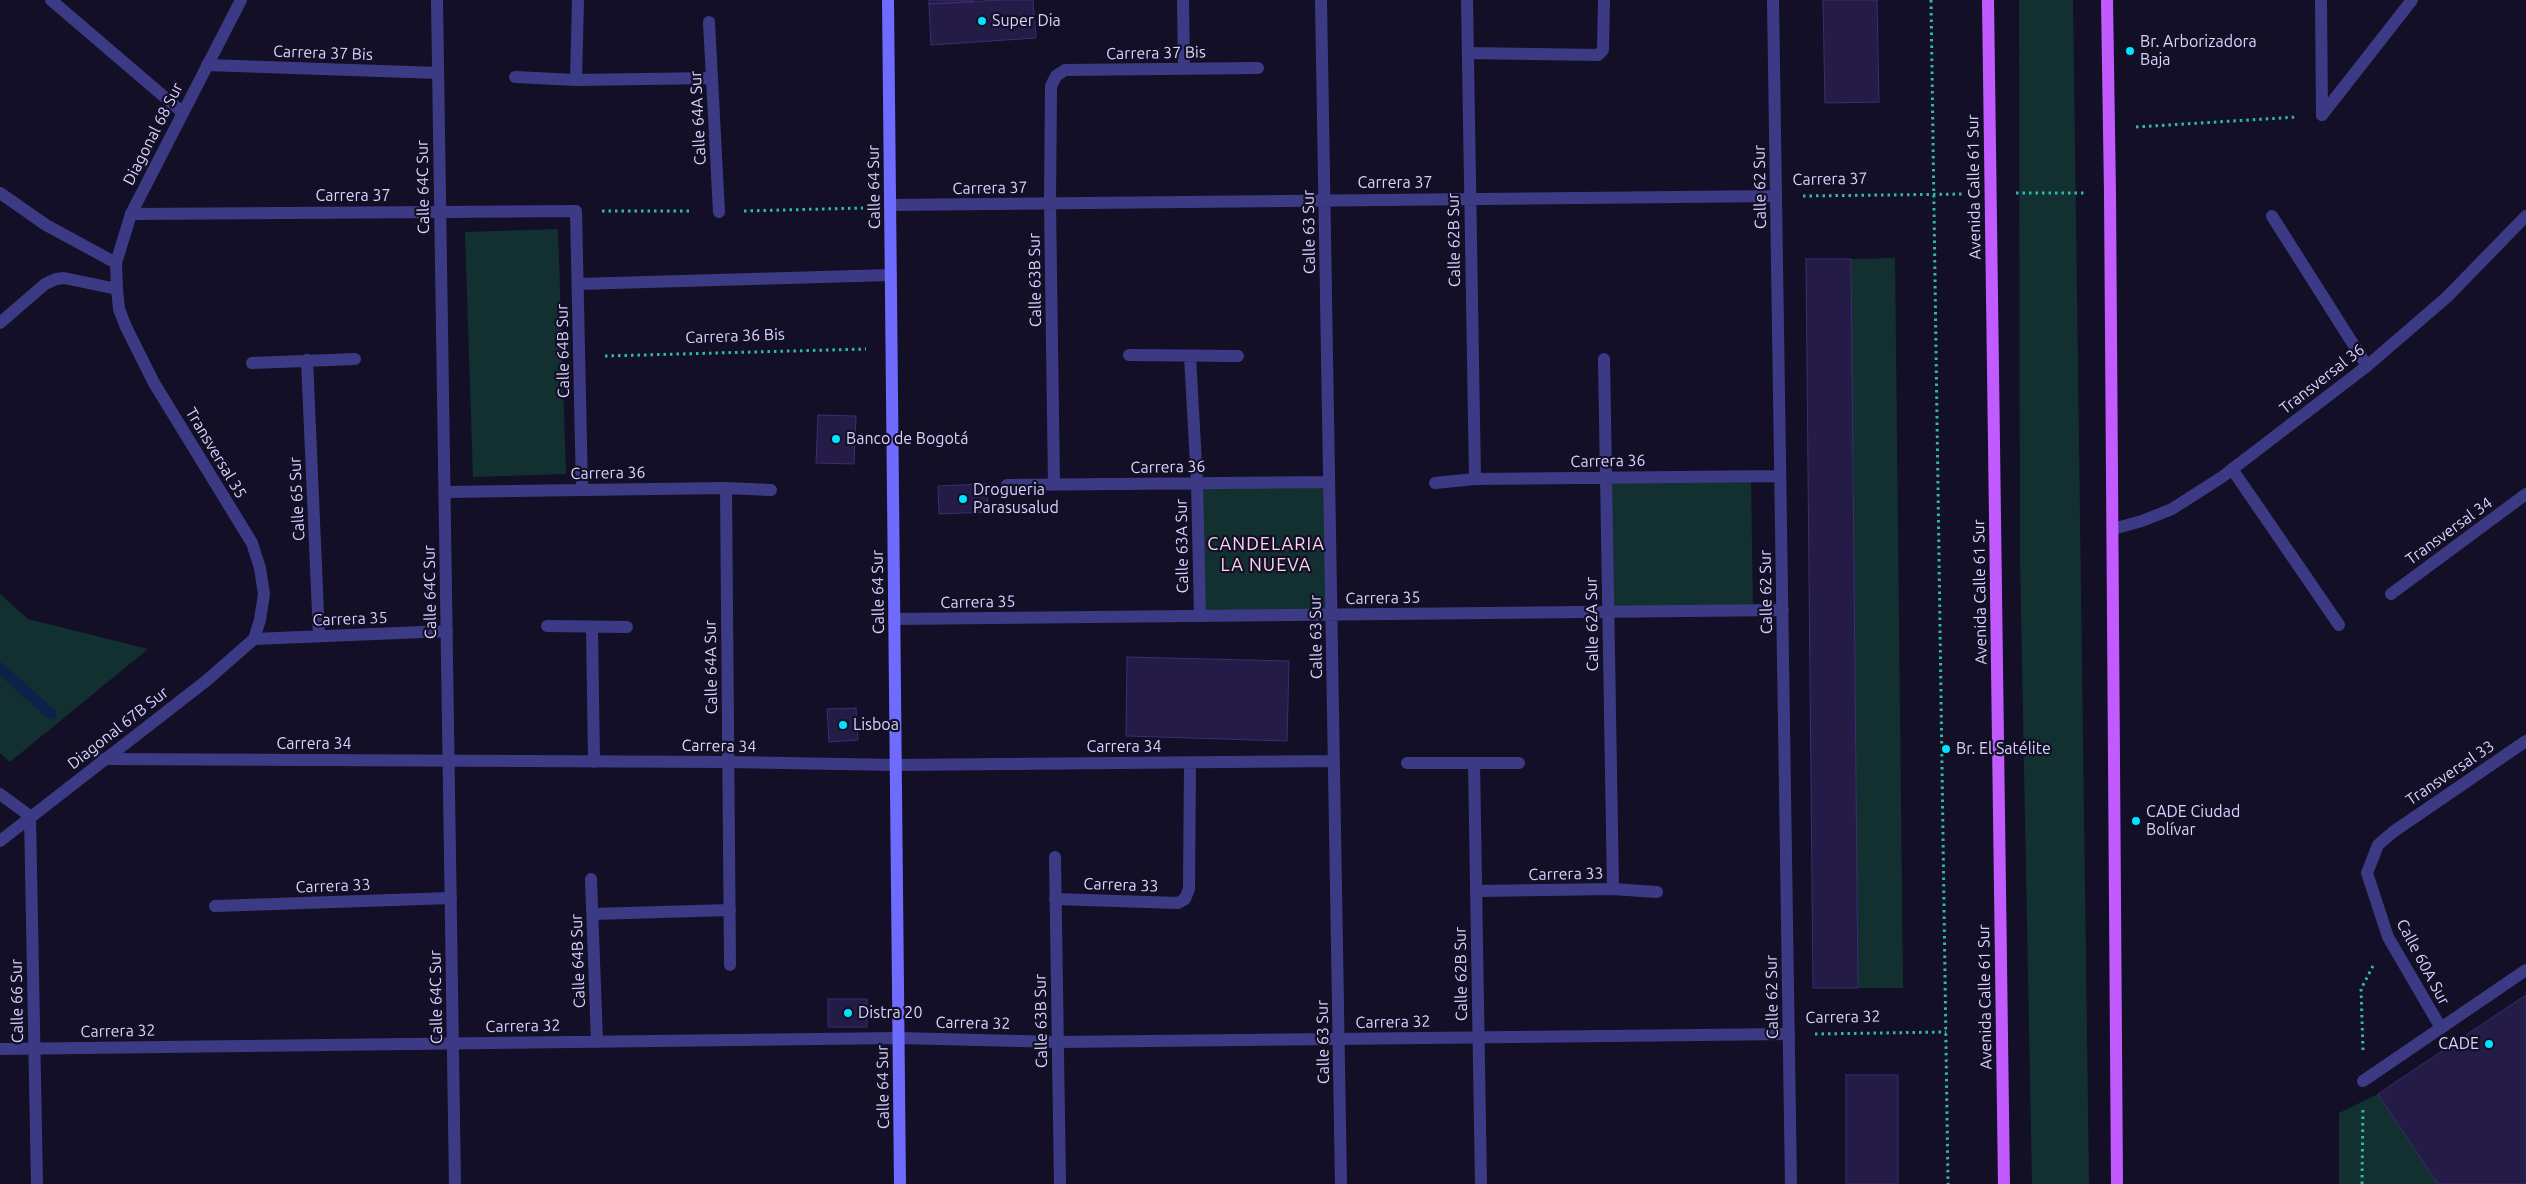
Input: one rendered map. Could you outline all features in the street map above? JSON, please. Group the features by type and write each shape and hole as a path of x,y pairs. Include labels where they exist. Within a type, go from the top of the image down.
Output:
{"main road":[{"name":"Avenida Calle 61 Sur","path":"1988,0 2004,1184"},
{"path":"2107,0 2113,528 2117,1184"}],"street":[{"path":"51,0 182,112"},
{"name":"Diagonal 68 Sur","path":"116,289 116,263 131,214 241,0"},
{"name":"Calle 64C Sur","path":"437,0 455,1184"},
{"path":"576,80 578,0"},
{"name":"Calle 64 Sur","path":"888,0 900,1184"},
{"path":"1183,0 1184,69"},
{"name":"Calle 63 Sur","path":"1321,0 1341,1184"},
{"name":"Calle 62B Sur","path":"1467,0 1475,479"},
{"path":"1468,52 1598,55 1604,50 1604,0"},
{"name":"Calle 62 Sur","path":"1774,0 1791,1184"},
{"path":"2321,0 2322,116"},
{"path":"2322,116 2412,0"},
{"name":"Calle 64A Sur","path":"709,22 719,212"},
{"name":"Carrera 37 Bis","path":"207,65 438,73"},
{"name":"Carrera 37 Bis","path":"1056,76 1065,70 1258,68"},
{"name":"Calle 63B Sur","path":"1054,485 1050,203 1051,86 1056,76"},
{"path":"515,77 576,80 712,78"},
{"path":"0,193 46,225 116,263"},
{"name":"Carrera 37","path":"890,205 1776,196"},
{"name":"Carrera 37","path":"131,214 576,211"},
{"name":"Calle 64B Sur","path":"576,211 582,490"},
{"path":"2272,216 2367,366"},
{"name":"Transversal 36","path":"2113,528 2142,521 2172,509 2232,469 2367,366 2446,297 2526,216"},
{"path":"578,284 891,275"},
{"path":"0,323 45,284 56,279 64,278 116,289"},
{"name":"Transversal 35","path":"116,289 119,309 126,327 154,383 252,544 260,568 264,594 260,620 254,639"},
{"path":"1129,355 1238,356"},
{"name":"Calle 63A Sur","path":"1190,356 1197,483 1200,616"},
{"path":"252,363 355,359"},
{"name":"Calle 62A Sur","path":"1604,359 1613,890"},
{"name":"Calle 65 Sur","path":"307,360 319,636"},
{"path":"2232,469 2339,625"},
{"name":"Carrera 36","path":"1436,483 1475,479 1780,476"},
{"name":"Carrera 36","path":"1007,485 1330,482"},
{"name":"Calle 64A Sur","path":"726,488 730,965"},
{"name":"Carrera 36","path":"445,492 726,488 771,490"},
{"name":"Transversal 34","path":"2391,594 2526,494"},
{"name":"Carrera 35","path":"894,619 1783,610"},
{"path":"547,626 627,627"},
{"path":"592,628 594,762"},
{"name":"Carrera 35","path":"254,639 447,631"},
{"name":"Diagonal 67B Sur","path":"0,840 206,681 254,639"},
{"name":"Transversal 33","path":"2392,832 2526,741"},
{"name":"Carrera 34","path":"104,760 729,762 896,766 1334,761"},
{"name":"Carrera 33","path":"1055,899 1178,903 1185,899 1189,889 1190,763"},
{"name":"Calle 62B Sur","path":"1474,763 1481,1184"},
{"path":"1407,764 1518,763"},
{"path":"0,794 30,816"},
{"name":"Calle 66 Sur","path":"30,816 37,1184"},
{"name":"Calle 60A Sur","path":"2392,832 2378,845 2366,873 2388,937 2441,1028"},
{"name":"Calle 63B Sur","path":"1055,857 1060,1184"},
{"name":"Calle 64B Sur","path":"591,879 597,1042"},
{"name":"Carrera 33","path":"1476,891 1613,890 1657,892"},
{"name":"Carrera 33","path":"216,906 451,898"},
{"path":"593,914 730,910"},
{"path":"2363,1081 2526,970"},
{"name":"Carrera 32","path":"0,1049 899,1038 1058,1042 1789,1034"}],"path":[{"path":"1932,0 1948,1184"},
{"path":"2109,129 2322,116"},
{"name":"Carrera 37","path":"1776,196 2110,193"},
{"name":"Carrera 36 Bis","path":"579,356 892,348"},
{"name":"Carrera 32","path":"1789,1034 1946,1032"}],"green space":[{"path":"2019,0 2073,0 2089,1184 2032,1184 2020,558"},
{"path":"558,229 566,474 473,477 465,232"},
{"path":"1895,258 1903,988 1858,988 1851,259"},
{"path":"1751,476 1753,611 1608,612 1606,478"},
{"path":"1329,482 1332,615 1200,616 1197,483"},
{"path":"0,594 28,619 148,649 10,762 0,753"},
{"path":"2378,1094 2438,1184 2339,1184 2339,1113"}],"building":[{"path":"929,0 973,0 974,2 929,4"},
{"name":"Super Dia","path":"1033,0 1036,38 931,45 929,4"},
{"path":"1823,0 1877,0 1879,102 1825,103"},
{"path":"1806,259 1851,259 1858,988 1813,988"},
{"name":"Banco de Bogotá","path":"818,415 856,416 854,464 816,463"},
{"name":"Drogueria Parasusalud","path":"987,484 988,512 939,514 938,486"},
{"path":"1127,657 1289,661 1287,741 1126,736"},
{"name":"Lisboa","path":"856,708 858,740 829,742 827,709"},
{"name":"CADE","path":"2526,995 2526,1184 2438,1184 2378,1094"},
{"name":"Distra 20","path":"828,999 867,999 867,1027 828,1027"},
{"path":"1846,1075 1898,1075 1898,1184 1846,1184"}],"waterway":[{"path":"0,668 51,714"}],"place":[{"name":"Super Dia","path":"982,21"},
{"name":"Br. Arborizadora Baja","path":"2130,51"},
{"name":"Banco de Bogotá","path":"836,439"},
{"name":"Drogueria Parasusalud","path":"963,499"},
{"name":"Lisboa","path":"843,725"},
{"name":"Br. El Satélite","path":"1946,749"},
{"name":"CADE Ciudad Bolívar","path":"2136,821"},
{"name":"Distra 20","path":"848,1013"},
{"name":"CADE","path":"2489,1044"}],"district":[{"name":"CANDELARIA LA NUEVA","path":"1266,554"}]}
